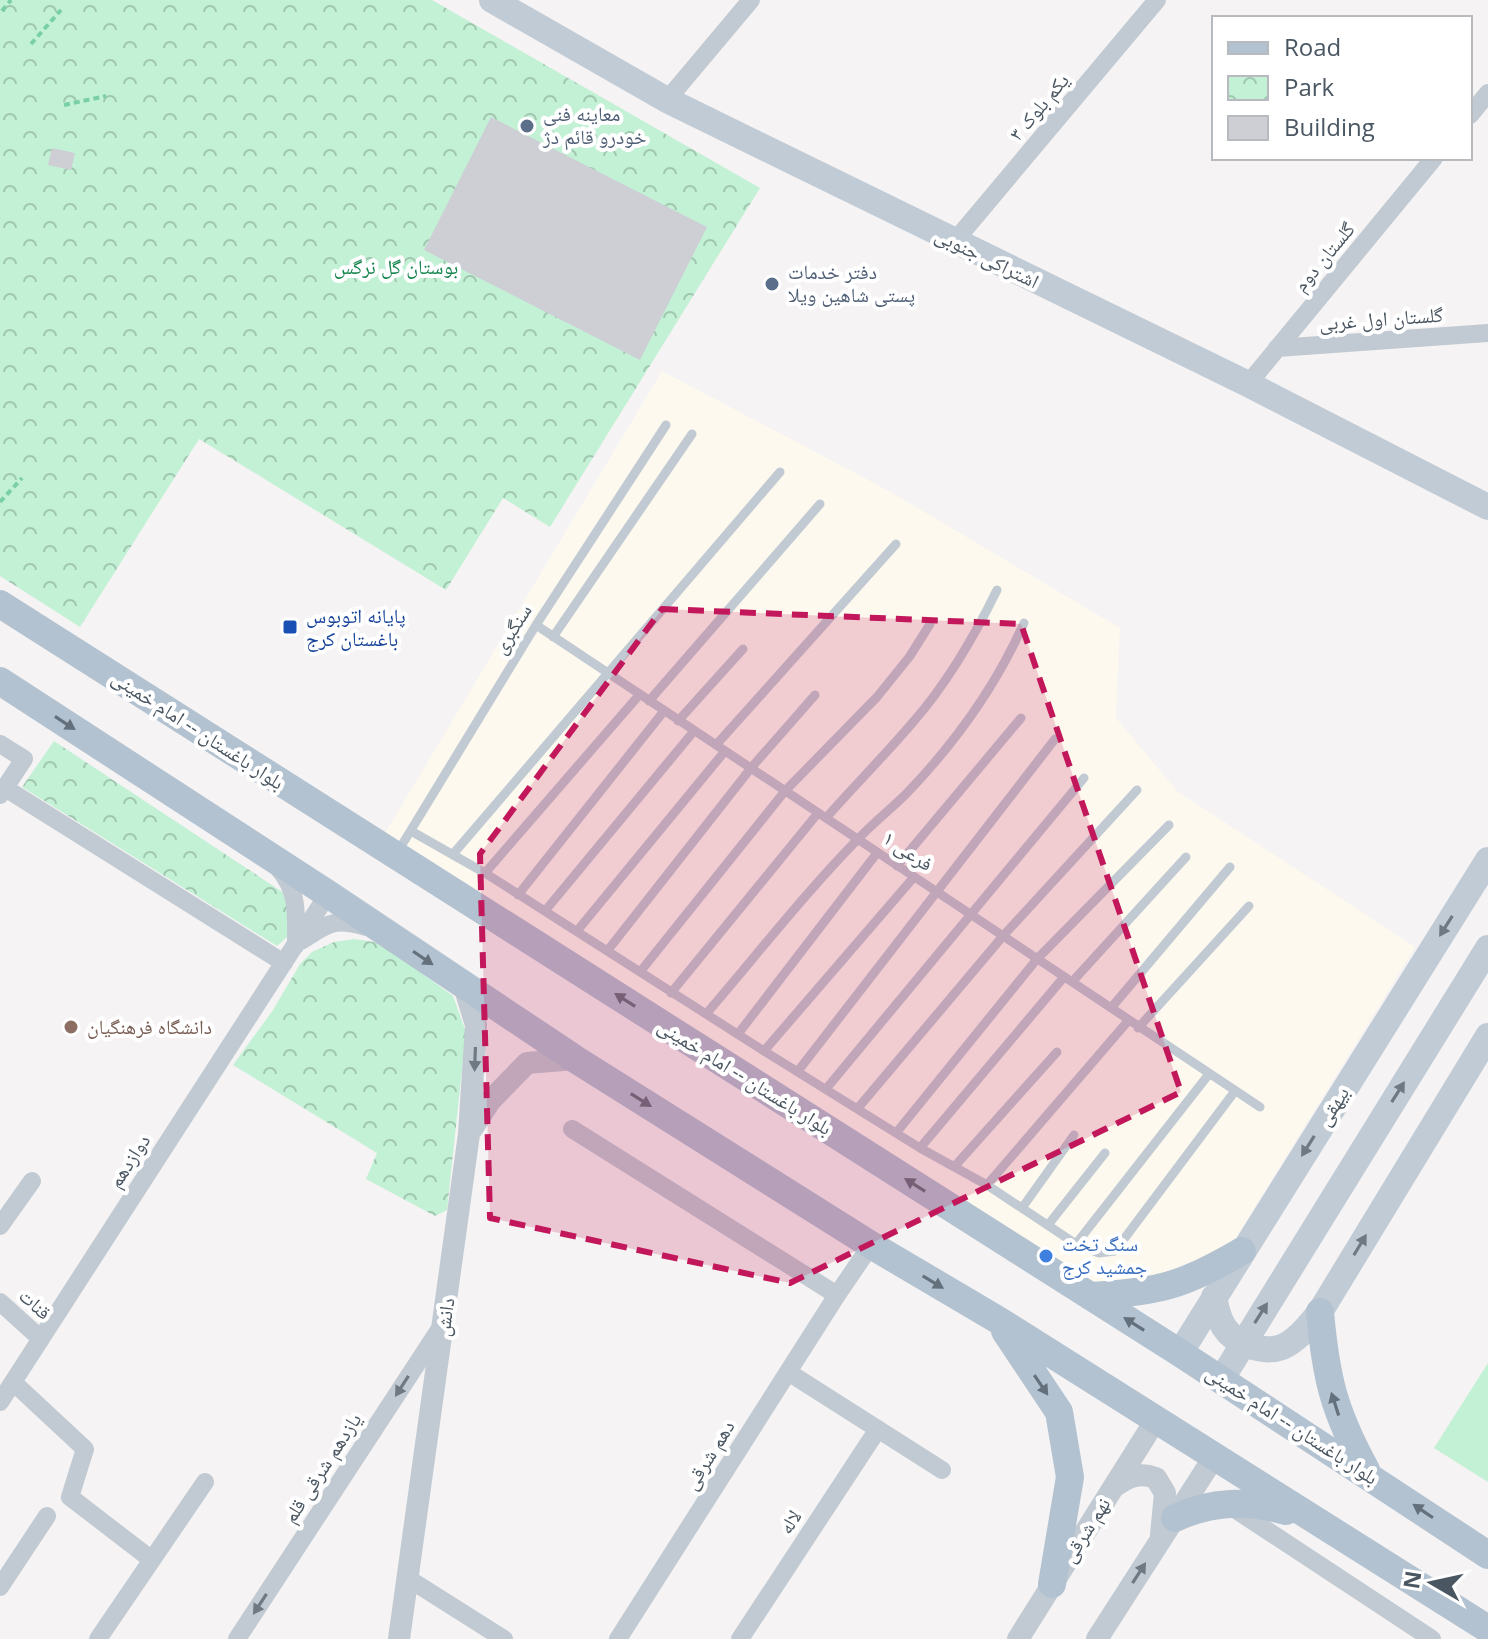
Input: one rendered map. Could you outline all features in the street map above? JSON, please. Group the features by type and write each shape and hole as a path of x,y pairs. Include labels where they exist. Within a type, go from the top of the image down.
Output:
{"main road":[{"name":"اشتراکی جنوبی","path":"492,0 667,100 1248,384 1488,507"},
{"name":"بلوار باغستان -- امام خمینی","path":"0,604 1180,1353 1488,1555"},
{"path":"0,681 575,1059 871,1245 998,1320 1488,1629"},
{"name":"بیهقی","path":"1180,1353 1488,860"},
{"path":"1221,1380 1488,948"},
{"path":"1214,1297 1223,1326 1242,1343 1269,1349 1281,1347 1300,1335 1320,1312 1488,1036"},
{"path":"1090,1296 1143,1293 1177,1285 1242,1251"},
{"path":"1320,1312 1327,1375 1334,1403 1345,1432 1368,1475"},
{"path":"998,1320 1059,1412 1070,1477 1052,1584"},
{"path":"1168,1529 1194,1510 1227,1504 1266,1505 1311,1518"}],"street":[{"path":"667,100 751,0"},
{"name":"یکم بلوک ۳","path":"954,242 1157,0"},
{"path":"1472,113 1488,93"},
{"name":"گلستان دوم","path":"1248,384 1432,160"},
{"name":"گلستان اول غربی","path":"1277,348 1488,333"},
{"path":"0,744 24,759 2,792 284,963"},
{"path":"264,852 289,881 296,901 296,945"},
{"name":"دوازدهم","path":"0,1402 328,894"},
{"path":"296,945 329,923 346,921 385,932"},
{"path":"464,986 476,1025 469,1134"},
{"name":"دانش","path":"399,1639 469,1134 490,1101 527,1063 575,1059"},
{"path":"572,1129 837,1295"},
{"path":"0,1226 32,1181"},
{"name":"دهم شرقی","path":"618,1639 871,1245"},
{"name":"قنات","path":"0,1302 41,1339"},
{"name":"یازدهم شرقی قلم","path":"237,1639 445,1321"},
{"path":"788,1372 942,1470"},
{"path":"13,1382 85,1449 70,1497 152,1560"},
{"name":"نهم شرقی","path":"1018,1639 1155,1421"},
{"name":"لاله","path":"740,1639 878,1429"},
{"path":"1097,1639 1214,1457"},
{"path":"1112,1488 1128,1477 1142,1473 1156,1478 1165,1493 1168,1529"},
{"path":"98,1639 205,1482"},
{"path":"1227,1504 1432,1639"},
{"path":"0,1587 47,1516"},
{"path":"409,1579 504,1639"}],"lane":[{"name":"سنگبری","path":"396,856 536,625 666,425"},
{"path":"553,637 692,434"},
{"path":"454,853 780,472"},
{"path":"485,873 820,504"},
{"path":"716,745 896,544"},
{"path":"671,993 822,815 915,721 973,638 997,590"},
{"path":"706,1014 857,839 905,794 967,723 1004,666 1024,623"},
{"path":"640,972 785,791 877,697 910,656 930,624"},
{"name":"۱ فرعی","path":"536,625 1260,1107"},
{"path":"678,721 743,649"},
{"path":"608,950 751,768 815,695"},
{"path":"518,895 664,711"},
{"path":"897,866 1021,718"},
{"path":"545,911 694,731"},
{"path":"798,1071 1055,739"},
{"path":"577,931 725,751"},
{"path":"826,1089 1084,778"},
{"path":"858,1108 1003,936 1137,790"},
{"path":"896,1133 1037,959 1169,825"},
{"path":"411,831 454,853 671,993 920,1148 987,1185 1076,1244 1099,1253 1115,1251 1235,1091"},
{"path":"738,1034 877,853"},
{"path":"920,1148 1068,980 1186,857"},
{"path":"1111,1008 1230,867"},
{"path":"764,1051 914,877"},
{"path":"1138,1028 1249,906"},
{"path":"987,1185 1128,1021"},
{"path":"954,1167 1057,1052"},
{"path":"1076,1244 1209,1074"},
{"path":"1022,1208 1074,1135"},
{"path":"1048,1225 1105,1153"}],"path":[{"path":"2,11 11,0"},
{"path":"31,44 61,10"},
{"path":"64,105 106,96"},
{"path":"0,502 22,478"}],"highlighted area":[{"path":"662,609 1021,624 1181,1092 790,1283 490,1218 480,854"}],"shaded area":[{"path":"662,371 889,491 1120,628 1116,718 1177,791 1415,947 1234,1241 1175,1275 1098,1287 382,838"}],"green space":[{"name":"بوستان گل نرگس","path":"0,0 432,0 760,188 550,527 503,498 446,590 199,439 80,627 0,576"},
{"path":"54,741 296,901 287,937 277,946 22,787"},
{"path":"354,939 380,943 453,996 466,1032 447,1210 435,1216 366,1179 377,1153 233,1065 273,1010 300,964 312,952 334,942"},
{"path":"1488,1363 1488,1482 1434,1448"}],"building":[{"path":"491,117 707,227 640,360 424,250"},
{"path":"52,148 75,153 71,170 48,165"}],"place":[{"name":"معاینه فنی خودرو قائم دژ","path":"527,126"},
{"name":"دفتر خدمات پستی شاهین ویلا","path":"772,284"},
{"name":"پایانه اتوبوس باغستان کرج","path":"290,627"},
{"name":"دانشگاه فرهنگیان","path":"71,1027"},
{"name":"سنگ تخت جمشید کرج","path":"1046,1256"}]}
